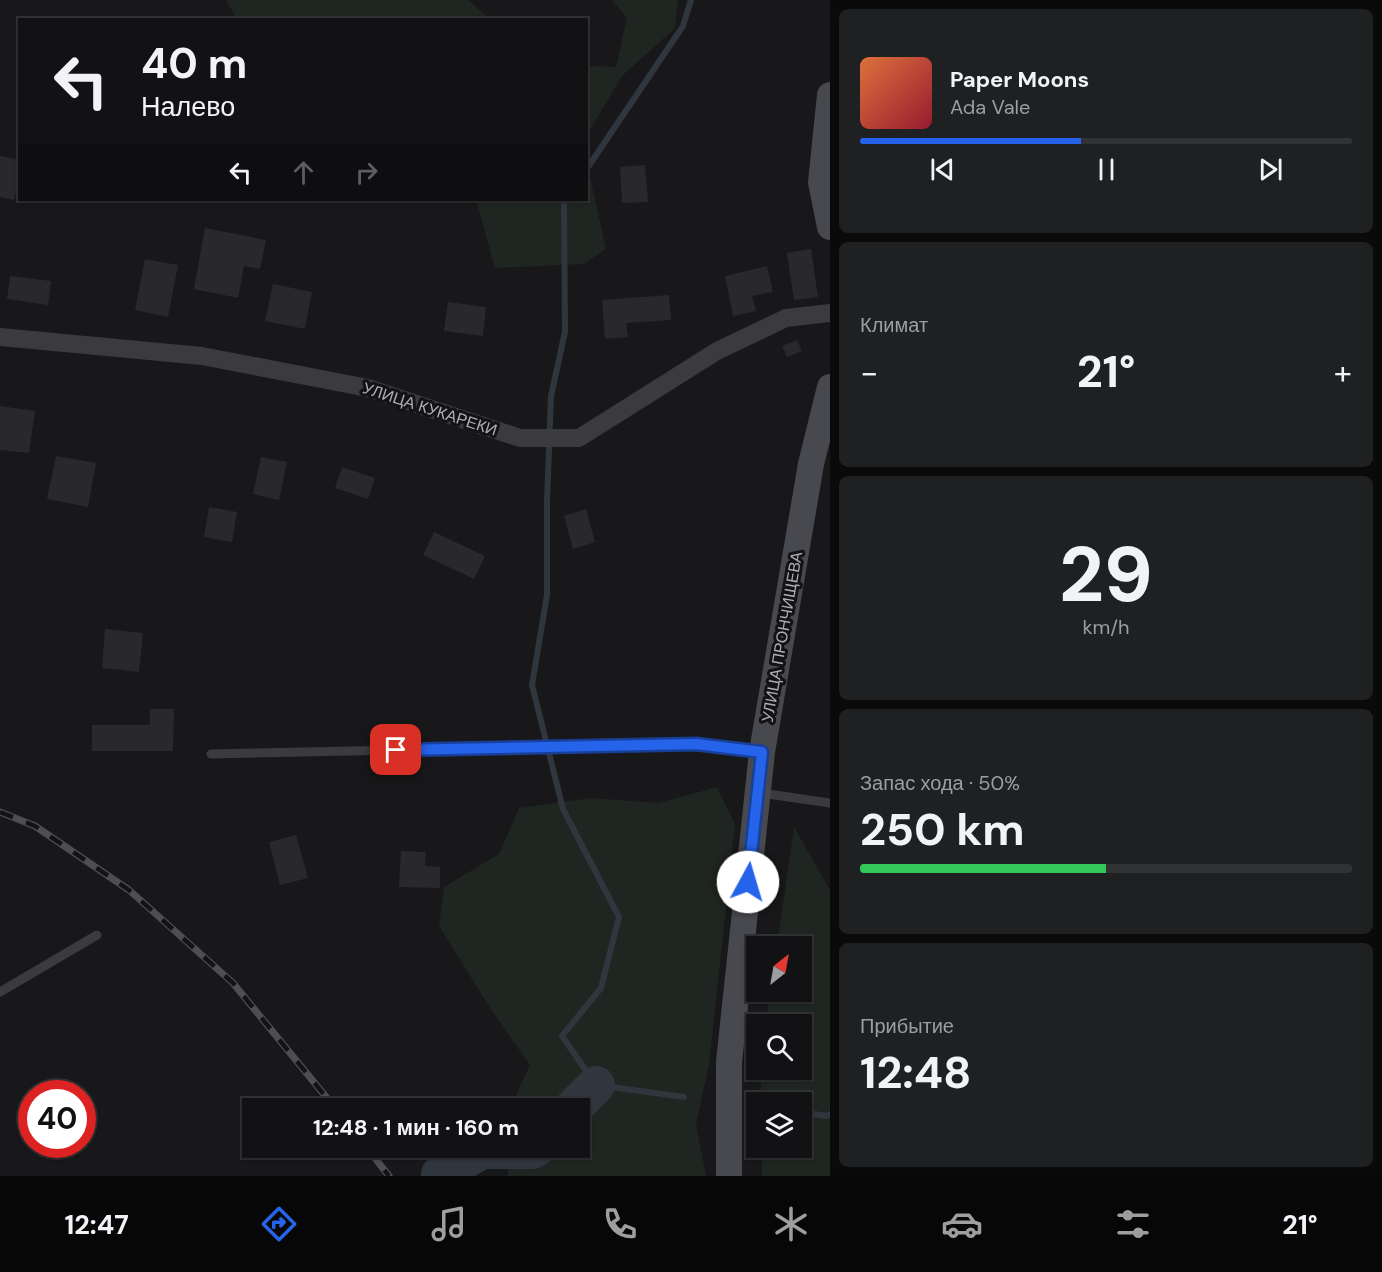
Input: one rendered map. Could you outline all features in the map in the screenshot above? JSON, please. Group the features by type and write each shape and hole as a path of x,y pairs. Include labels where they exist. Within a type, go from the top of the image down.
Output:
{"street":[{"path":"830,94 821,182 830,227"},
{"name":"УЛИЦА КУКАРЕКИ","path":"0,337 202,356 368,388 520,438 579,438 717,351 786,318 830,313"},
{"name":"УЛИЦА ПРОНЧИЩЕВА","path":"729,1176 729,1062 762,752 811,464 830,387"}],"lane":[{"path":"211,754 696,744 762,752"},
{"path":"758,792 830,803"},
{"path":"0,992 97,935"}],"shaded area":[{"path":"226,0 468,0 489,18 236,18"},
{"path":"612,0 678,0 675,28 622,76 588,133 588,66 616,67 627,18"},
{"path":"588,168 606,249 584,264 495,268 476,201 588,201"},
{"path":"717,787 735,824 709,1065 696,1124 706,1176 508,1176 507,1158 590,1158 590,1098 515,1098 530,1065 490,1008 439,926 444,887 499,854 519,808 591,798 658,803"},
{"path":"794,827 830,890 830,1176 762,1176 762,1158 812,1158 812,1092 761,1092 761,1080 812,1080 812,1014 767,1014 769,1002 812,1002 812,936 778,936"}],"building":[{"path":"0,156 18,160 18,183 14,200 0,197"},
{"path":"645,165 648,202 622,203 620,167"},
{"path":"205,228 266,240 260,269 244,266 238,298 194,289"},
{"path":"811,249 818,297 794,300 787,253"},
{"path":"145,259 178,265 168,317 135,310"},
{"path":"767,266 773,292 752,296 756,311 733,316 725,276"},
{"path":"10,276 51,281 48,305 7,299"},
{"path":"273,284 312,292 305,329 265,321"},
{"path":"669,295 671,320 626,323 628,337 605,339 602,300"},
{"path":"448,302 486,307 483,336 444,331"},
{"path":"797,340 802,351 787,357 782,346"},
{"path":"0,406 35,411 29,453 0,450"},
{"path":"56,456 96,463 88,507 47,499"},
{"path":"261,457 287,462 279,500 253,494"},
{"path":"342,467 375,478 368,499 335,488"},
{"path":"209,507 237,512 232,542 204,537"},
{"path":"586,509 595,542 573,549 564,516"},
{"path":"434,532 485,556 474,579 423,555"},
{"path":"105,629 143,633 139,672 102,668"},
{"path":"150,709 174,709 173,751 92,751 92,725 150,725"},
{"path":"296,835 308,878 280,885 269,842"},
{"path":"401,851 426,852 425,866 440,867 440,888 399,887"}],"waterway":[{"path":"588,167 683,26 691,0"},
{"path":"565,201 565,332 551,396 547,501 547,595 532,685 563,809 619,917 601,988 562,1036 596,1085 684,1097"},
{"path":"583,1098 596,1085"},
{"path":"812,1114 827,1116 830,1114"},
{"path":"440,1174 468,1158"}],"railway":[{"path":"0,812 35,826 129,890 233,983 327,1098"},
{"path":"375,1158 389,1176"}],"route":[{"path":"396,750 696,744 762,752 748,882"}]}
